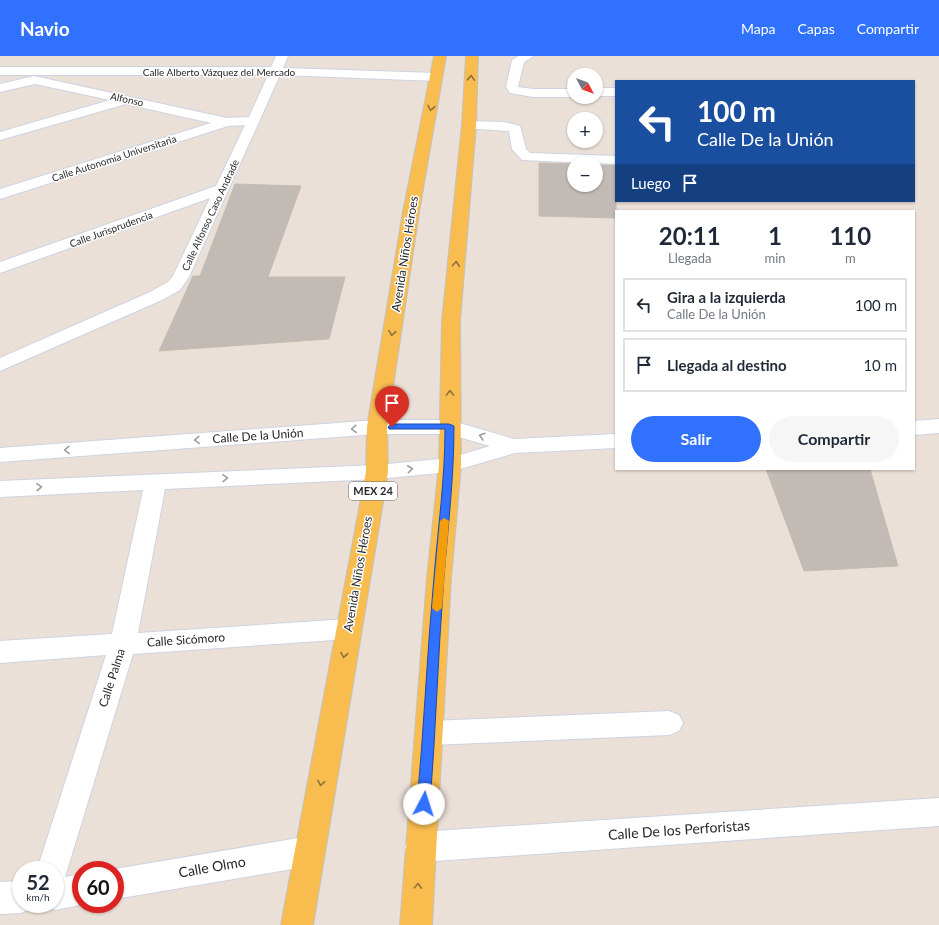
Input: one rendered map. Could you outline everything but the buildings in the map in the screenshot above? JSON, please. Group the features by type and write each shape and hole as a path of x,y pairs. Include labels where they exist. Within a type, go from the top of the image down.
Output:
{"main road":[{"name":"Avenida Niños Héroes","path":"298,925 348,629 377,472 377,427 412,212 440,56"},
{"path":"416,925 420,847 430,733 439,578 450,465 449,426 451,321 469,124 472,56"}],"street":[{"name":"Calle Alfonso Caso Andrade","path":"0,365 156,296 174,286 181,277 254,122 282,56"},
{"path":"528,56 518,60 512,87 514,90 533,93 567,93"},
{"name":"Calle Alberto Vázquez del Mercado","path":"0,72 275,71 437,77"},
{"name":"Alfonso","path":"0,72 129,99 227,122 254,122"},
{"path":"0,88 34,80"},
{"path":"603,92 615,92"},
{"path":"0,136 129,99"},
{"name":"Calle Autonomía Universitaria","path":"0,194 227,122"},
{"path":"469,124 505,126 515,129 519,150 527,157 615,160"},
{"name":"Calle Jurisprudencia","path":"0,268 222,189"},
{"name":"Calle De la Unión","path":"0,455 377,427 449,426 514,446"},
{"path":"915,428 939,426"},
{"name":"Calle De la Unión","path":"0,489 377,472 450,465 514,446 615,442"},
{"name":"Calle Palma","path":"55,861 123,644 156,481"},
{"name":"Calle Sicómoro","path":"0,652 348,629"},
{"path":"430,733 669,723"},
{"name":"Calle De los Perforistas","path":"420,847 939,812"},
{"name":"Calle Olmo","path":"124,882 310,851"},
{"path":"0,898 12,897"}],"slow traffic":[{"path":"437,608 444,521"}],"route":[{"path":"392,427 449,426 450,465 439,578 430,733 424,804"}]}
